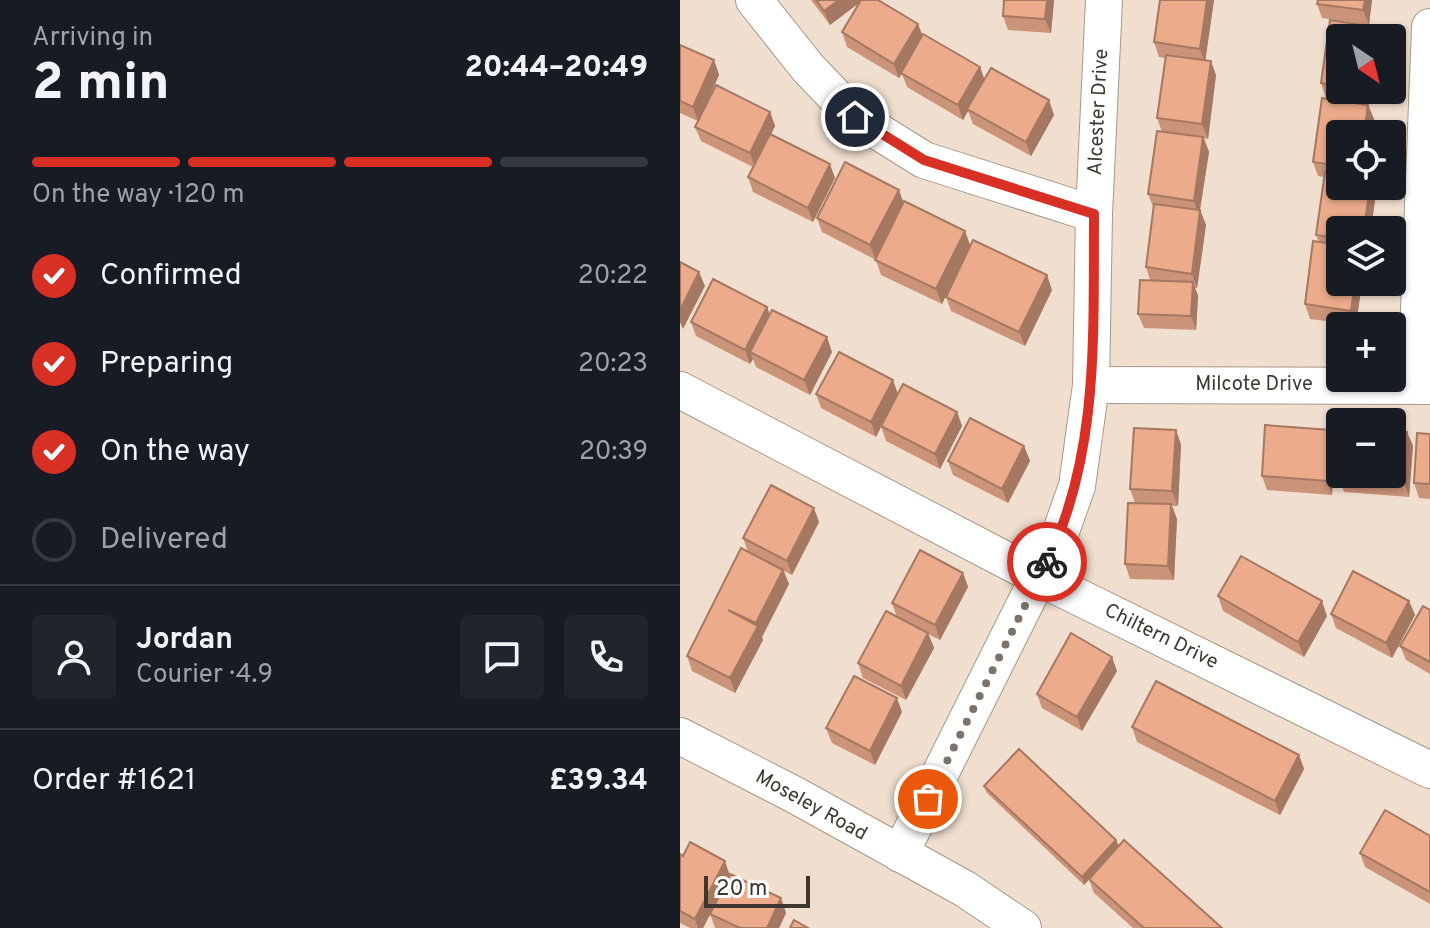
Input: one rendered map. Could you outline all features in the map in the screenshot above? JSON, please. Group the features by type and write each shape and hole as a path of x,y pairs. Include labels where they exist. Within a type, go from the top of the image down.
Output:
{"street":[{"path":"754,0 808,68 855,117 924,160 1094,214"},
{"name":"Alcester Drive","path":"900,854 1040,578 1077,486 1091,385 1094,214 1104,0"},
{"name":"Milcote Drive","path":"1091,385 1423,386 1430,27"},
{"name":"Chiltern Drive","path":"680,390 1040,578 1430,770"},
{"name":"Moseley Road","path":"680,736 965,889 1023,928"}],"building":[{"path":"816,0 839,0 824,11"},
{"path":"861,0 878,0 918,24 894,64 842,32"},
{"path":"1004,0 1047,0 1045,19 1003,16"},
{"path":"1160,0 1207,0 1200,49 1154,42"},
{"path":"1318,0 1365,0 1363,10 1317,4"},
{"path":"1330,20 1356,24 1329,24"},
{"path":"923,34 980,67 958,105 901,73"},
{"path":"680,45 714,60 693,107 680,101"},
{"path":"1326,48 1326,84 1321,83"},
{"path":"1166,55 1211,61 1202,124 1157,118"},
{"path":"991,68 1049,100 1026,142 967,109"},
{"path":"716,85 770,112 750,153 695,127"},
{"path":"1322,98 1326,99 1326,104 1368,105 1366,120 1326,120 1326,164 1313,162"},
{"path":"1157,131 1203,137 1194,201 1148,194"},
{"path":"770,134 830,164 808,208 748,177"},
{"path":"845,162 899,190 870,245 817,218"},
{"path":"1326,172 1326,200 1368,200 1366,216 1326,216 1326,236 1316,235"},
{"path":"904,201 965,231 936,289 875,260"},
{"path":"1154,204 1200,210 1192,274 1146,267"},
{"path":"973,240 1047,275 1019,332 946,297"},
{"path":"1313,241 1326,243 1326,296 1353,296 1351,311 1305,304"},
{"path":"680,262 699,272 680,310"},
{"path":"713,279 767,307 745,350 691,322"},
{"path":"1140,280 1193,282 1191,316 1138,314"},
{"path":"772,310 827,337 804,380 750,352"},
{"path":"839,352 893,380 871,422 816,394"},
{"path":"903,384 957,412 935,454 881,426"},
{"path":"970,418 1024,446 1002,489 948,461"},
{"path":"1265,425 1326,430 1326,481 1262,476"},
{"path":"1134,428 1176,430 1172,491 1130,489"},
{"path":"1417,433 1430,434 1430,484 1414,483"},
{"path":"771,485 814,508 787,561 743,538"},
{"path":"1128,503 1171,504 1168,566 1125,564"},
{"path":"741,548 783,570 756,623 728,610 758,626 730,678 687,656"},
{"path":"920,550 963,573 935,625 892,603"},
{"path":"1241,556 1322,601 1298,642 1218,596"},
{"path":"1353,571 1409,601 1386,643 1331,614"},
{"path":"1423,606 1430,610 1430,662 1400,646"},
{"path":"886,611 928,633 901,686 858,663"},
{"path":"1071,633 1112,657 1077,717 1037,694"},
{"path":"854,676 897,698 870,751 826,728"},
{"path":"1156,681 1299,755 1275,801 1132,727"},
{"path":"1019,749 1116,840 1082,877 984,786"},
{"path":"1385,810 1430,836 1430,892 1360,853"},
{"path":"1124,840 1222,928 1144,928 1089,879"},
{"path":"690,842 725,861 695,919 680,911 680,854 683,856"},
{"path":"730,874 781,898 767,928 740,928 710,914"},
{"path":"794,920 808,928 790,928"}],"way so far":[{"path":"928,799 1047,562"}],"route":[{"path":"855,117 924,160 1094,214 1091,385 1077,486 1047,562"}]}
